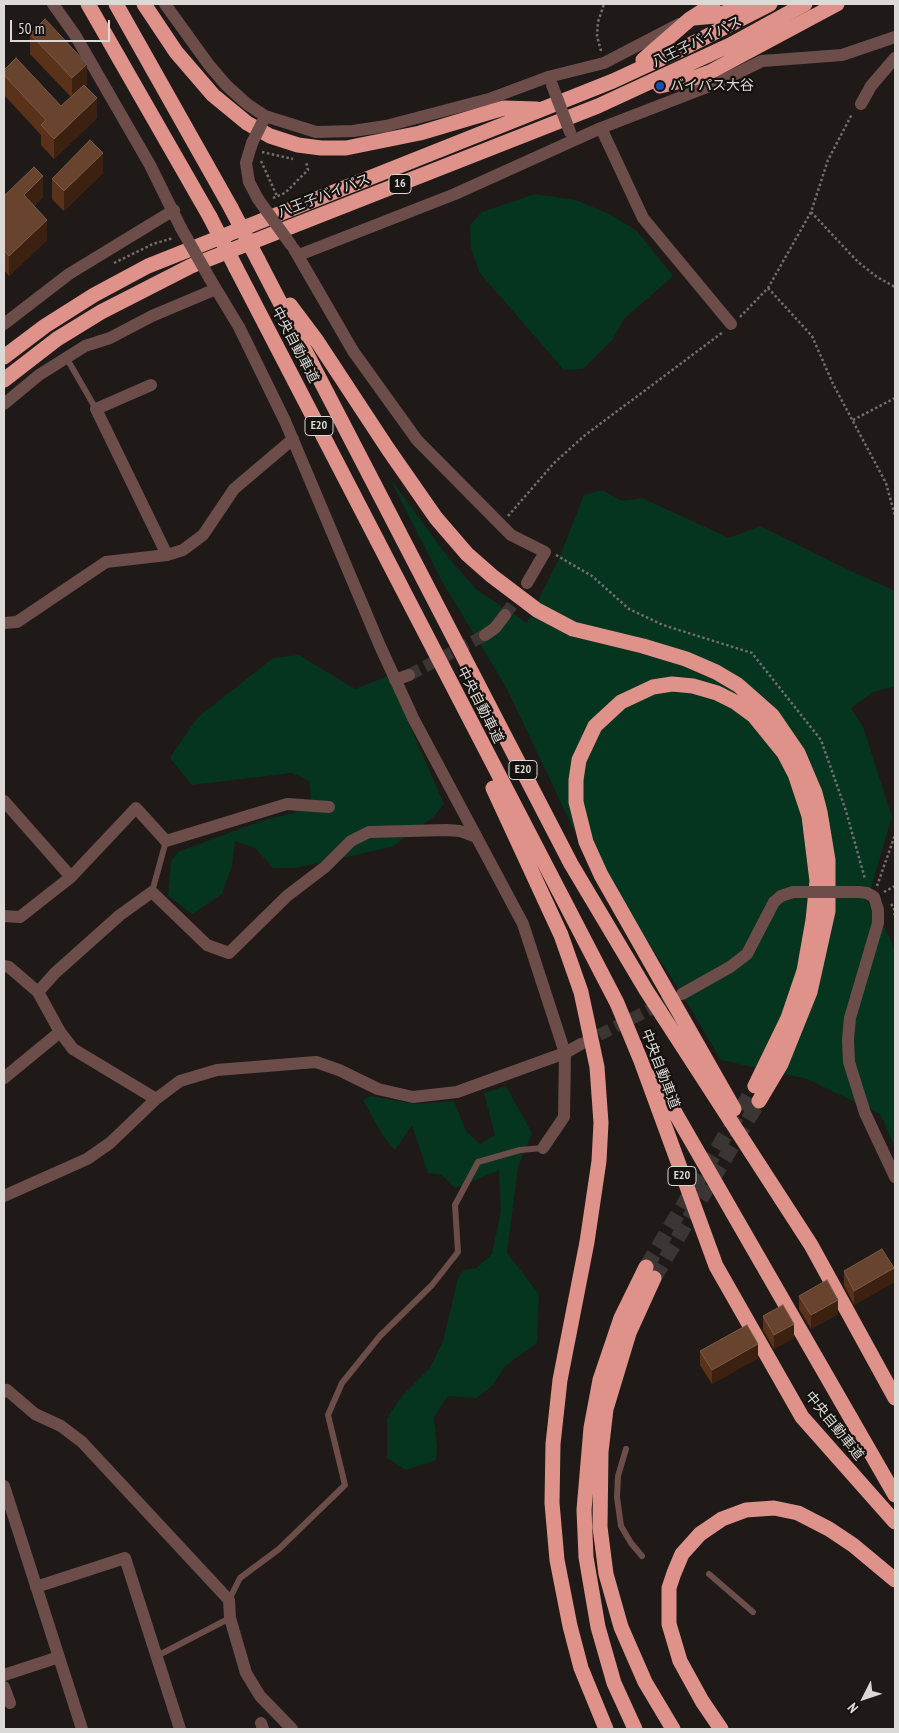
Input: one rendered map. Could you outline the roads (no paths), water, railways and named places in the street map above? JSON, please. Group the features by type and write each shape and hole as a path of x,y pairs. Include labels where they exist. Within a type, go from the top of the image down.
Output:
{"highway":[{"name":"中央自動車道","path":"88,4 210,217 617,1003 716,1266 802,1417 895,1522"},
{"name":"中央自動車道","path":"116,4 231,208 571,864 646,990 812,1245 895,1398"},
{"path":"144,4 176,52 213,95 247,123 270,136 298,145 321,148 346,148 420,133 504,108 545,109"},
{"path":"614,81 656,51 690,19 713,4"},
{"path":"690,19 715,16 749,4"},
{"name":"八王子バイパス","path":"4,357 45,326 78,305 148,266 614,81 770,4"},
{"name":"八王子バイパス","path":"4,380 57,340 101,312 192,266 634,91 730,45 805,4"},
{"name":"16","path":"634,91 694,78 712,78 836,4"},
{"path":"267,277 317,341 436,518 467,554 492,576 537,610 573,629 644,646 686,659 738,685 772,716 798,753 812,786 820,812 828,860 828,911 818,964 810,992 781,1064 757,1094 804,971 814,920 817,881 810,816 792,767 754,716 736,702 709,690 672,684 653,688 621,702 595,726 579,760 576,780 576,802 586,842 601,875 812,1245"},
{"path":"400,584 562,934 581,992 594,1046 600,1105 599,1161 587,1242 559,1388 553,1451 552,1503 557,1560 570,1626 581,1668 606,1729"},
{"path":"631,1036 895,1495"},
{"path":"635,1729 614,1683 598,1627 586,1557 584,1510 590,1428 600,1380 621,1318 650,1272 606,1410 601,1452 600,1527 606,1574 621,1627 645,1682 673,1729"},
{"path":"721,1729 702,1701 680,1661 669,1624 668,1596 674,1573 682,1554 700,1534 722,1519 746,1510 774,1508 798,1513 814,1520 853,1545 895,1580"}],"street":[{"path":"52,4 75,35 174,210 181,228 239,327 293,439 395,680 413,718 522,924 565,1053 564,1117 543,1148"},
{"path":"165,4 226,85 246,104 264,119 316,132 354,131 386,126 550,81 604,63 690,19"},
{"path":"295,250 455,194 571,136 601,128 712,78 762,61 842,55 895,37"},
{"path":"861,104 871,86 895,58"},
{"path":"550,81 571,136"},
{"path":"264,119 252,143 246,164 249,182 258,199 295,250 353,350 411,432 511,535 545,552 527,583"},
{"path":"601,128 643,218 731,324"},
{"path":"4,324 69,274 174,210"},
{"path":"4,404 39,375 85,346 110,338 213,284"},
{"path":"151,384 96,409 167,555"},
{"path":"4,623 17,622 106,562 167,555 183,550 203,535 234,489 293,439"},
{"path":"485,635 495,628 506,615"},
{"path":"395,680 409,675"},
{"path":"4,801 71,877"},
{"path":"4,916 20,917 71,877 136,808 166,841 287,804 329,807"},
{"path":"38,992 120,915 152,892 207,945 228,954 287,896 325,867 351,841 368,832 446,830 476,837"},
{"path":"682,994 730,967 747,954 774,902 782,896 792,892 859,892 867,893 874,897 878,910 878,923 853,1005 848,1050 857,1093 895,1177"},
{"path":"4,966 8,967 38,992 60,1032 73,1049 156,1099"},
{"path":"4,1078 60,1032"},
{"path":"4,1196 87,1159 110,1143 156,1099 180,1081 217,1070 316,1062 339,1070 378,1089 413,1097 457,1092 565,1053 581,1044"},
{"path":"5,1389 35,1414 61,1426 82,1442 229,1600 230,1618 246,1673 260,1696 292,1729"},
{"path":"4,1486 82,1729"},
{"path":"36,1587 125,1558 180,1729"},
{"path":"4,1674 60,1656"},
{"path":"4,1686 7,1707"}],"lane":[{"path":"66,357 96,409"},
{"path":"152,892 166,841"},
{"path":"229,1600 240,1578 279,1549 345,1485 328,1415 342,1383 380,1336 432,1285 458,1252 455,1205 478,1162 520,1150 543,1148"},
{"path":"626,1449 618,1476 617,1497 621,1526 631,1543 642,1556"},
{"path":"709,1574 753,1612"},
{"path":"157,1656 230,1618"}],"tunnel":[{"path":"505,615 524,588"},
{"path":"409,675 485,635"},
{"path":"583,1043 679,995"},
{"path":"646,1267 755,1086"},
{"path":"654,1278 759,1101"}],"place":[{"name":"バイパス大谷","path":"660,86"}]}
